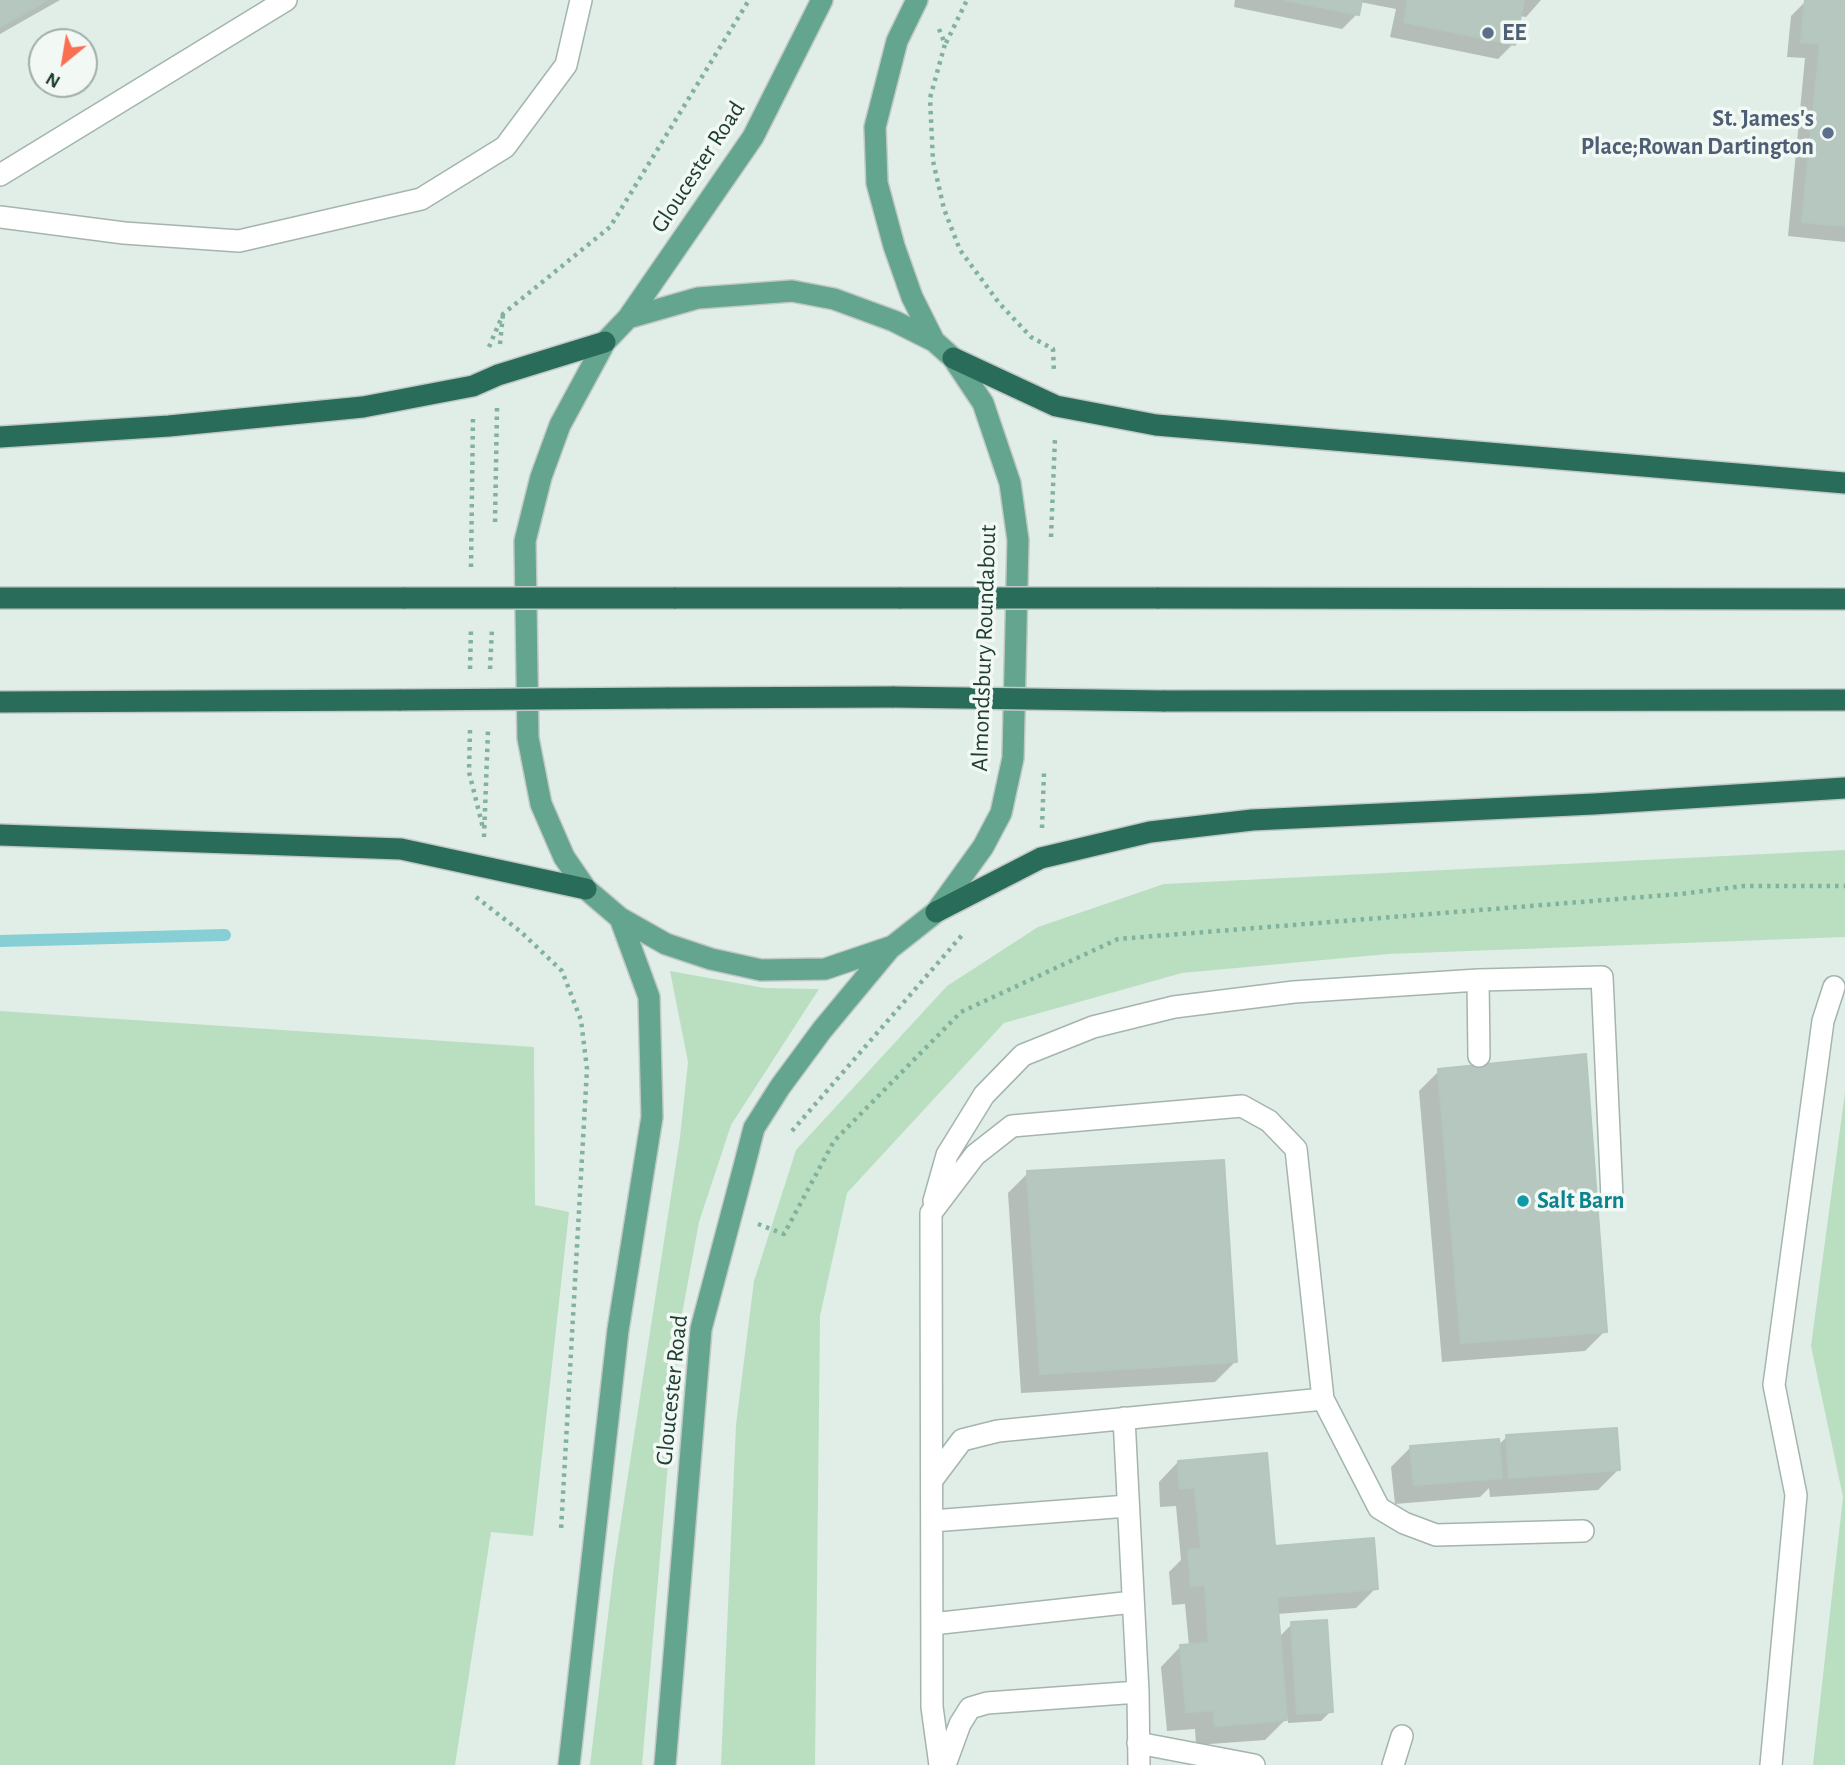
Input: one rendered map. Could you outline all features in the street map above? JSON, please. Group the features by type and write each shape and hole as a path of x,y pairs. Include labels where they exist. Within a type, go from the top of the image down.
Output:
{"highway":[{"path":"0,437 363,407 473,386 498,375 605,342"},
{"path":"953,358 1056,406 1156,425 1845,483"},
{"path":"0,598 1845,599"},
{"path":"0,702 894,697 1163,701 1845,700"},
{"path":"936,912 1041,858 1150,832 1252,820 1594,804 1845,788"},
{"path":"0,835 401,849 586,889"}],"main road":[{"name":"Gloucester Road","path":"628,318 753,137 822,0"},
{"path":"917,0 897,41 875,127 877,183 894,246 912,297 934,341"},
{"name":"Almondsbury Roundabout","path":"792,292 834,299 894,321 934,341 953,358 983,403 1010,483 1018,540 1013,758 1001,813 983,847 936,912 893,946 825,969 761,970 711,960 667,944 620,918 586,889 564,857 541,804 528,738 525,541 541,477 560,425 605,342 628,318 698,298 792,292"},
{"path":"569,1765 618,1330 652,1117 649,997 620,918"},
{"name":"Gloucester Road","path":"665,1765 701,1329 754,1128 822,1030 893,946"}],"lane":[{"path":"0,175 286,0"},
{"path":"0,217 124,233 239,241 421,199 505,148 566,65 580,0"},
{"path":"940,1765 933,1728 931,1213 947,1155 984,1095 1023,1055 1093,1027 1174,1007 1294,992 1478,980 1602,977 1612,1198"},
{"path":"1478,980 1479,1055"},
{"path":"1771,1765 1796,1495 1774,1385 1823,1021 1834,987"},
{"path":"931,1213 975,1155 1012,1126 1242,1106 1269,1121 1296,1149 1323,1399 1379,1508 1404,1523 1436,1535 1583,1531"},
{"path":"932,1480 962,1440 998,1431 1323,1399"},
{"path":"1124,1418 1138,1692 1139,1765"},
{"path":"932,1521 1128,1506"},
{"path":"932,1624 1133,1602"},
{"path":"946,1765 960,1724 970,1708 987,1703 1138,1692"},
{"path":"1393,1765 1402,1736"},
{"path":"1138,1743 1254,1765"}],"path":[{"path":"503,314 610,227 749,0"},
{"path":"917,0 937,23 945,44"},
{"path":"967,0 945,44 930,98 933,161 944,209 960,250 999,303 1031,337 1053,349 1056,406"},
{"path":"484,836 476,898 521,932 562,971 581,1020 587,1069 567,1450"},
{"path":"1623,897 1680,894 1744,886 1845,886"}],"green space":[{"path":"1845,850 1845,937 1388,954 1182,973 1004,1023 847,1193 820,1316 815,1765 721,1765 736,1425 754,1281 796,1150 947,986 1038,927 1164,884"},
{"path":"670,971 764,988 819,989 731,1125 699,1222 680,1325 642,1765 590,1765 614,1566 680,1137 688,1062"},
{"path":"0,1011 534,1047 535,1205 569,1212 533,1536 491,1532 455,1765 0,1765"},
{"path":"1845,1092 1845,1765 1813,1765 1843,1497 1811,1346"}],"building":[{"path":"0,0 48,0 0,27"},
{"path":"1286,0 1362,0 1359,15"},
{"name":"EE","path":"1408,0 1524,0 1515,45 1404,22"},
{"name":"St. James's Place;Rowan Dartington","path":"1805,0 1845,0 1845,226 1802,222 1820,44 1801,42"},
{"name":"Salt Barn","path":"1586,1054 1607,1332 1461,1343 1438,1069"},
{"path":"1224,1160 1237,1362 1040,1374 1027,1171"},
{"path":"1617,1428 1620,1470 1509,1478 1506,1435"},
{"path":"1499,1439 1502,1478 1414,1485 1410,1446"},
{"path":"1267,1453 1275,1546 1374,1538 1378,1589 1277,1597 1287,1720 1215,1726 1214,1710 1186,1712 1180,1645 1209,1643 1205,1585 1191,1586 1188,1550 1201,1549 1195,1487 1180,1489 1178,1461"},
{"path":"1327,1620 1333,1712 1297,1714 1291,1622"}],"waterway":[{"path":"0,941 225,935"}],"place":[{"name":"EE","path":"1488,33"},
{"name":"St. James's Place;Rowan Dartington","path":"1828,133"},
{"name":"Salt Barn","path":"1523,1201"}]}
